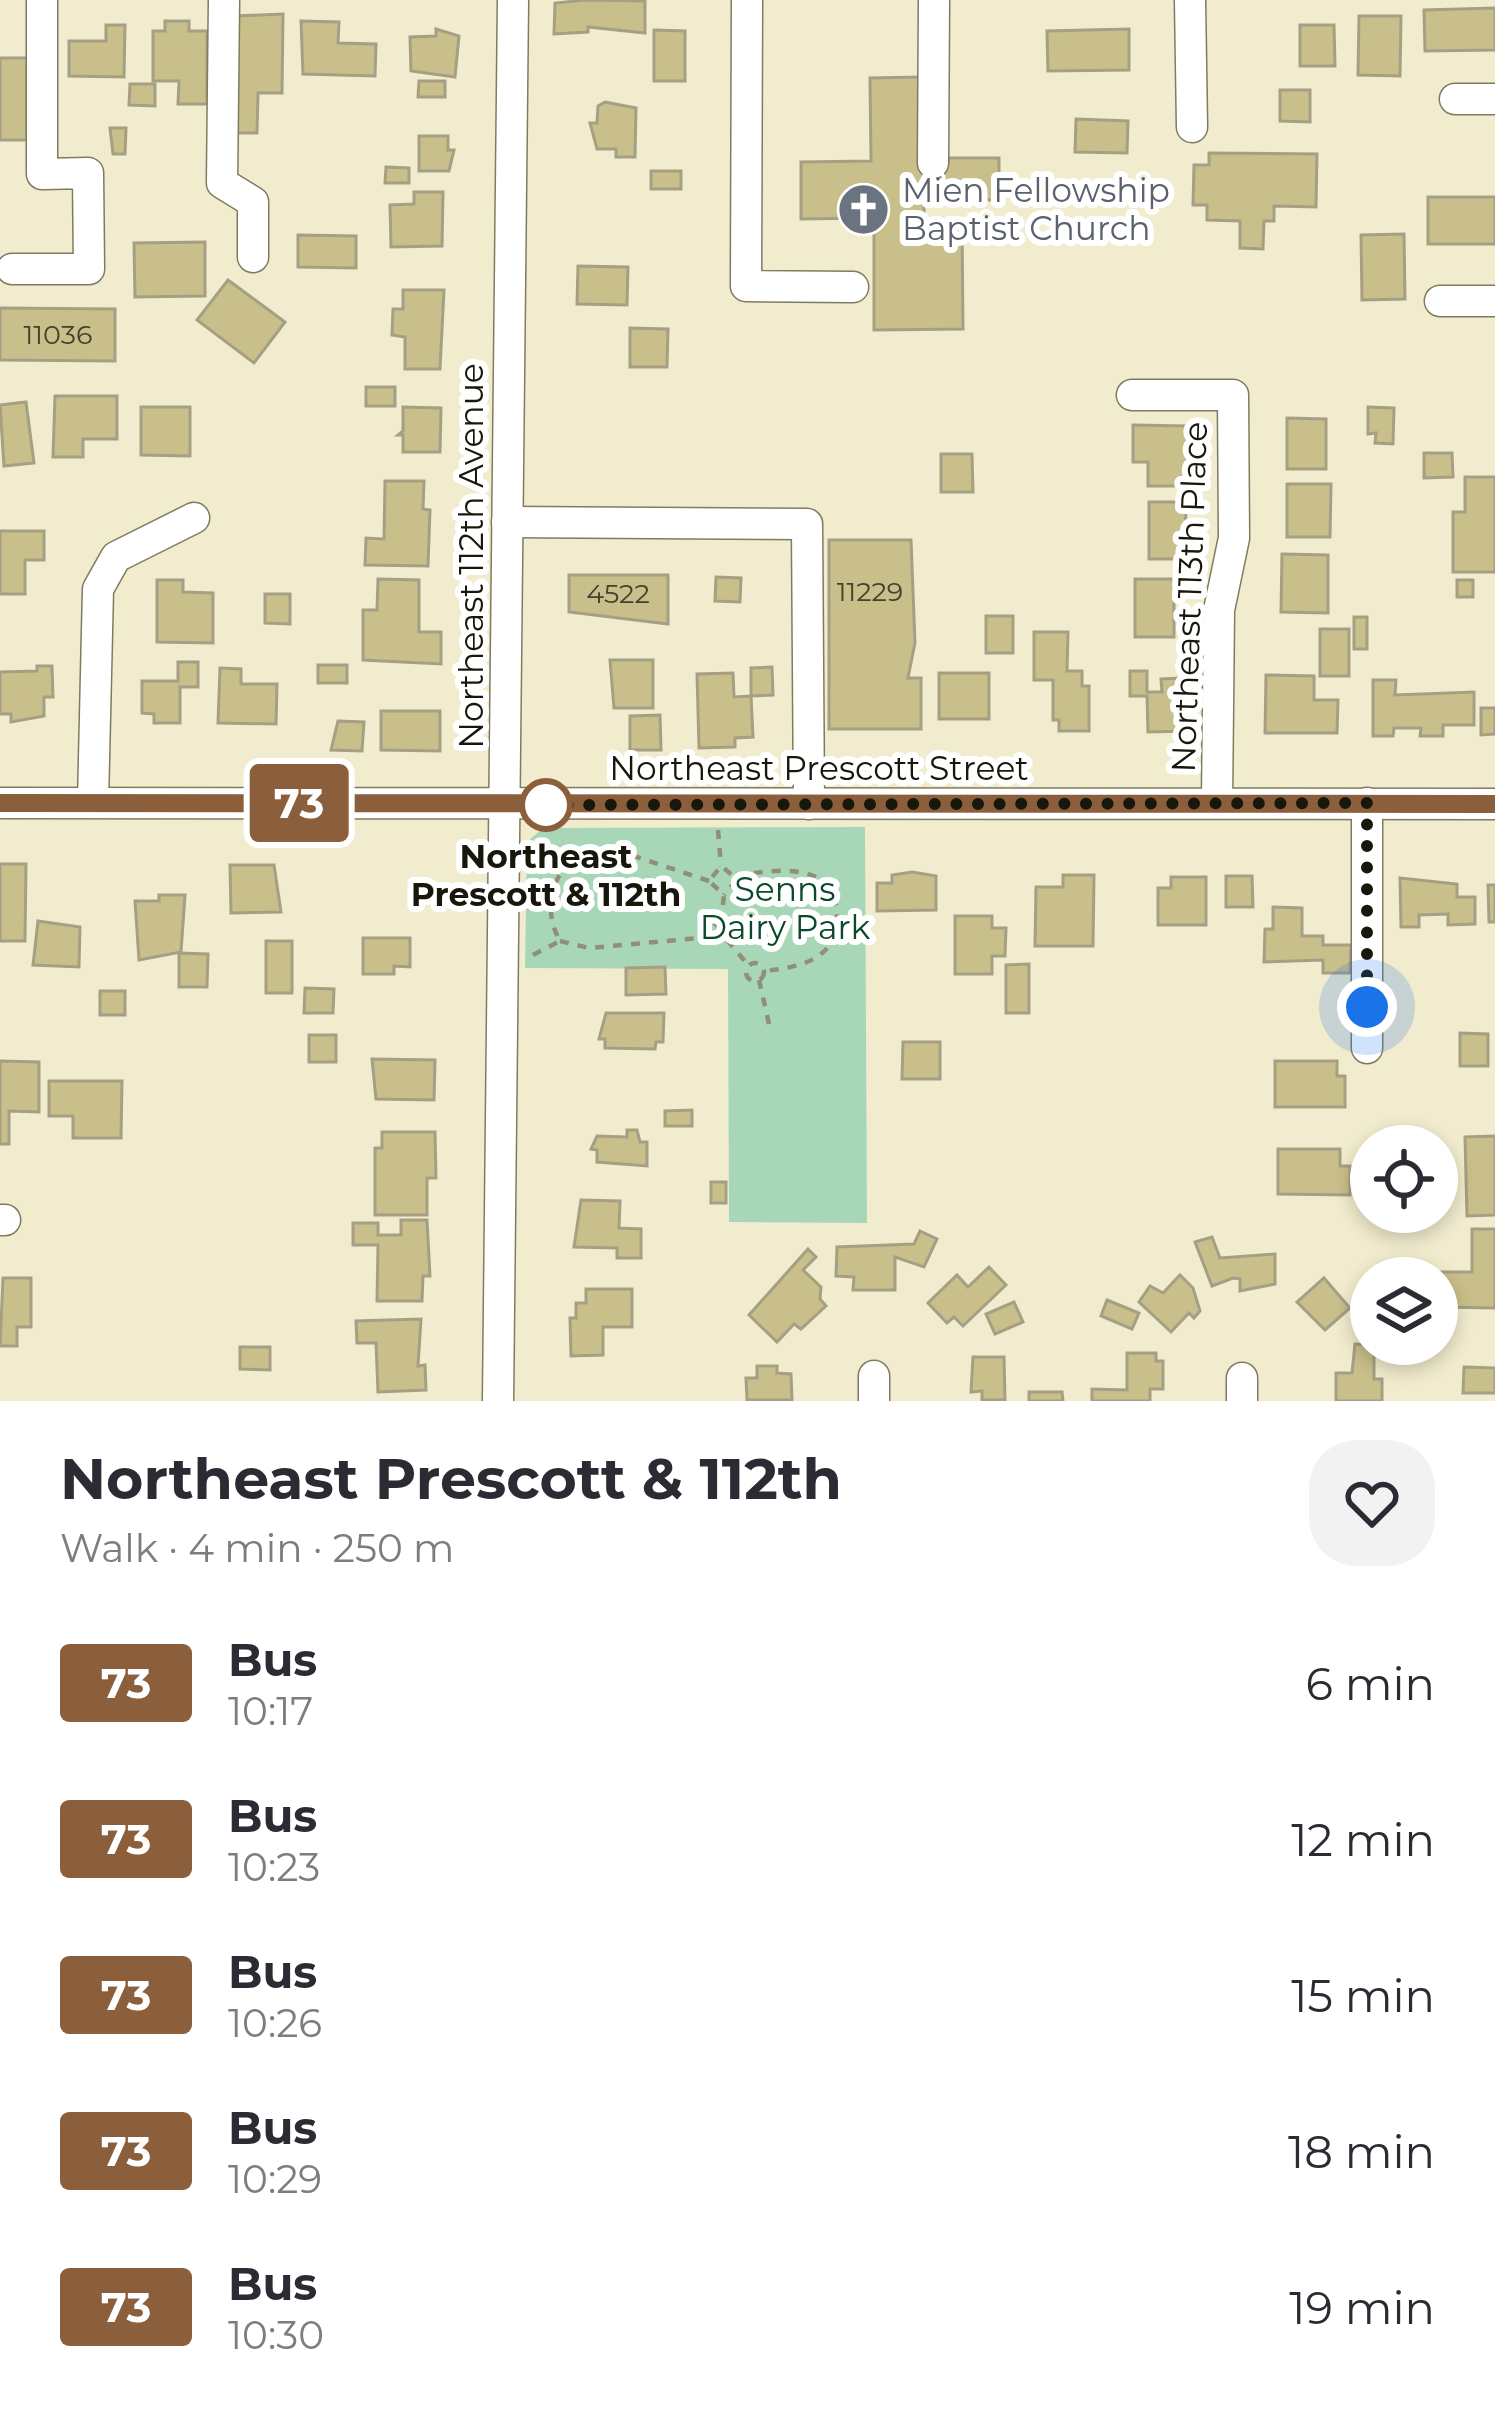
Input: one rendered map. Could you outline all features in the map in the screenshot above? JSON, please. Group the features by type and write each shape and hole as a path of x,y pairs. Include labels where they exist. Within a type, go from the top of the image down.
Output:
{"street":[{"path":"13,269 88,269 88,173 42,174 42,0"},
{"path":"224,0 222,184 253,202 253,257"},
{"name":"Northeast 112th Avenue","path":"498,1401 514,0"},
{"path":"747,0 746,286 853,286"},
{"path":"933,163 934,0"},
{"path":"1190,0 1192,127"},
{"path":"1455,99 1495,99"},
{"path":"1439,301 1495,301"},
{"name":"Northeast 113th Place","path":"1132,395 1232,395 1234,538 1219,610 1216,802"},
{"path":"93,802 98,589 116,557 194,518"},
{"path":"507,522 808,524 809,804"},
{"name":"Northeast Prescott Street","path":"0,803 1495,804"},
{"path":"1367,803 1367,1048"}],"path":[{"path":"709,881 721,866 716,804"},
{"path":"560,941 554,930 553,890 557,875 579,856 634,856 709,881 724,895"},
{"path":"721,866 736,876 807,874 831,890 836,935 823,955 806,964 764,971"},
{"path":"721,923 724,895 736,886 736,876"},
{"path":"712,937 713,926 721,923"},
{"path":"721,923 729,928 727,940"},
{"path":"503,956 537,955 560,941 589,948 712,937 727,940 748,965 747,976 759,980"},
{"path":"748,965 759,964 764,971"},
{"path":"764,971 759,980 769,1024"}],"green space":[{"name":"Senns Dairy Park","path":"865,827 867,1223 729,1222 728,969 525,968 527,842 543,828"}],"building":[{"path":"645,1 645,33 588,27 588,32 554,34 555,3"},
{"path":"1495,8 1495,50 1425,51 1424,10"},
{"path":"283,14 282,93 258,93 257,133 234,133 235,16"},
{"path":"1359,16 1401,16 1400,76 1358,75"},
{"path":"165,21 189,21 189,31 207,31 207,104 178,104 179,81 153,81 153,31 165,31"},
{"path":"301,21 339,22 338,43 376,44 375,76 303,74"},
{"path":"106,25 125,25 124,77 69,76 69,41 106,41"},
{"path":"1300,25 1334,25 1335,66 1300,66"},
{"path":"436,29 459,36 455,77 411,71 410,37 436,36"},
{"path":"1129,29 1129,70 1048,71 1047,31"},
{"path":"654,30 685,31 685,81 654,81"},
{"path":"0,58 27,58 27,140 0,140"},
{"name":"Mien Fellowship Baptist Church","path":"922,77 944,158 999,158 999,200 944,200 944,188 924,189 924,223 962,222 963,329 874,330 874,218 801,219 801,162 871,161 870,78"},
{"path":"419,81 445,81 445,97 418,97"},
{"path":"130,84 155,84 155,106 129,105"},
{"path":"1280,90 1310,90 1310,122 1280,121"},
{"path":"605,102 636,108 635,157 616,157 616,149 597,149 590,123 597,123 598,106"},
{"path":"1076,119 1128,121 1127,153 1075,152"},
{"path":"110,128 126,128 125,154 113,154"},
{"path":"419,136 448,136 448,150 454,150 449,171 419,171"},
{"path":"1209,153 1317,154 1316,207 1274,206 1274,221 1264,221 1263,249 1240,248 1240,221 1207,220 1207,205 1193,205 1194,165 1209,165"},
{"path":"386,167 409,168 409,183 385,183"},
{"path":"651,171 681,171 681,189 651,189"},
{"path":"414,192 443,192 442,246 391,247 390,205 414,204"},
{"path":"1428,197 1495,197 1495,244 1428,244"},
{"path":"1404,234 1405,299 1362,300 1361,235"},
{"path":"298,235 356,236 356,268 298,267"},
{"path":"205,242 205,296 135,297 134,243"},
{"path":"578,266 628,267 627,305 577,304"},
{"path":"228,280 285,322 254,363 197,320"},
{"path":"403,290 444,290 440,369 405,369 405,337 392,335 393,309 403,309"},
{"path":"0,308 115,309 115,361 0,360"},
{"path":"630,328 668,329 667,367 630,367"},
{"path":"366,387 395,387 395,406 366,406"},
{"path":"55,396 117,396 117,439 83,439 83,457 53,457"},
{"path":"26,402 34,463 4,466 0,405"},
{"path":"141,407 190,407 190,456 141,455"},
{"path":"403,407 441,408 440,452 403,452 403,435 398,435 403,431"},
{"path":"1368,407 1394,408 1393,444 1375,443 1376,433 1368,434"},
{"path":"1287,418 1326,419 1326,469 1287,469"},
{"path":"1133,425 1187,426 1187,486 1148,486 1148,462 1133,462"},
{"path":"1424,453 1452,453 1453,477 1424,478"},
{"path":"941,454 972,454 973,492 941,492"},
{"path":"1465,477 1495,477 1495,572 1453,572 1453,512 1465,512"},
{"path":"385,481 424,481 423,509 430,510 428,566 365,565 366,538 384,539"},
{"path":"1287,484 1331,484 1330,537 1287,537"},
{"path":"1149,502 1186,502 1185,559 1149,559"},
{"path":"0,531 44,531 44,560 25,560 25,594 0,594"},
{"path":"829,540 911,540 915,643 908,678 921,678 921,729 829,729"},
{"path":"1282,554 1328,555 1328,613 1281,612"},
{"path":"569,575 668,575 668,624 569,612"},
{"path":"716,577 741,578 740,602 715,601"},
{"path":"378,579 419,580 419,632 441,632 441,664 363,660 363,610 377,610"},
{"path":"1135,579 1174,579 1174,637 1135,637"},
{"path":"157,580 183,580 183,592 213,593 213,643 157,642"},
{"path":"1457,580 1473,580 1473,597 1457,597"},
{"path":"265,594 290,594 290,624 265,623"},
{"path":"986,616 1013,616 1013,653 986,653"},
{"path":"1354,617 1367,617 1367,649 1354,649"},
{"path":"1320,629 1349,629 1349,676 1320,676"},
{"path":"1034,632 1068,632 1067,671 1082,671 1082,686 1089,686 1089,731 1059,731 1059,720 1053,720 1053,680 1034,680"},
{"path":"610,660 653,660 653,708 614,708"},
{"path":"178,662 198,662 198,687 180,687 180,723 154,723 154,714 142,713 142,681 178,681"},
{"path":"318,665 347,665 347,683 318,683"},
{"path":"37,666 52,666 53,697 44,697 44,716 11,722 11,714 0,714 0,672 37,671"},
{"path":"772,667 773,695 751,696 751,668"},
{"path":"220,668 241,669 241,684 277,684 276,724 218,723"},
{"path":"1130,671 1147,671 1147,692 1162,692 1161,679 1181,678 1182,713 1189,713 1189,731 1148,732 1147,696 1130,696"},
{"path":"733,673 734,697 751,696 753,737 735,738 735,747 699,748 697,674"},
{"path":"939,673 989,673 989,719 939,719"},
{"path":"1266,675 1314,676 1314,700 1338,700 1337,733 1265,733"},
{"path":"1373,680 1396,680 1395,695 1474,692 1474,725 1443,725 1443,736 1420,736 1421,728 1394,728 1393,736 1373,736"},
{"path":"1481,708 1495,708 1495,734 1481,735"},
{"path":"381,711 440,711 440,751 381,750"},
{"path":"660,715 661,750 630,750 630,716"},
{"path":"338,721 364,722 362,751 331,750"},
{"path":"0,864 26,864 25,941 0,941"},
{"path":"230,865 274,865 281,912 231,913"},
{"path":"892,875 936,876 936,910 877,911 877,883 892,883"},
{"path":"1063,875 1094,875 1093,946 1035,946 1036,887 1063,887"},
{"path":"1226,876 1252,876 1253,907 1226,907"},
{"path":"1171,877 1206,877 1206,925 1158,925 1158,888 1171,888"},
{"path":"1400,878 1457,884 1457,897 1475,897 1475,924 1448,925 1448,914 1419,915 1419,927 1401,927"},
{"path":"1488,885 1495,885 1495,922 1489,922"},
{"path":"159,895 185,895 181,952 139,960 135,901 159,901"},
{"path":"1273,907 1302,908 1302,936 1323,936 1323,945 1351,945 1350,973 1323,973 1323,960 1264,962 1265,929 1273,929"},
{"path":"955,916 992,916 992,928 1006,928 1005,956 992,956 992,974 955,974"},
{"path":"38,921 80,927 79,967 33,965"},
{"path":"363,938 410,938 410,967 394,966 394,974 363,974"},
{"path":"266,941 292,941 292,993 266,993"},
{"path":"179,953 208,954 207,987 179,987"},
{"path":"1029,964 1029,1013 1006,1013 1006,965"},
{"path":"665,967 666,994 626,995 626,968"},
{"path":"305,988 334,989 333,1013 304,1013"},
{"path":"100,991 125,991 125,1015 100,1015"},
{"path":"606,1013 664,1013 663,1042 656,1042 655,1049 605,1048 605,1039 599,1039"},
{"path":"1460,1033 1488,1034 1488,1066 1460,1066"},
{"path":"309,1035 336,1035 336,1062 309,1062"},
{"path":"903,1042 940,1042 940,1079 902,1079"},
{"path":"372,1059 435,1060 434,1100 376,1099"},
{"path":"0,1061 39,1062 39,1112 9,1111 9,1144 0,1144"},
{"path":"1275,1061 1337,1061 1337,1076 1345,1076 1345,1107 1275,1107"},
{"path":"49,1081 122,1081 121,1138 73,1138 73,1116 49,1116"},
{"path":"692,1110 692,1126 665,1126 665,1111"},
{"path":"627,1130 637,1130 640,1142 647,1142 647,1166 597,1162 597,1150 591,1149 597,1136 627,1137"},
{"path":"382,1132 435,1132 436,1178 427,1178 427,1215 375,1215 375,1148 382,1148"},
{"path":"1495,1136 1495,1215 1467,1216 1465,1137"},
{"path":"1278,1149 1340,1149 1340,1166 1350,1166 1350,1195 1278,1194"},
{"path":"711,1182 726,1182 726,1203 711,1203"},
{"path":"581,1200 620,1201 619,1228 641,1229 641,1258 617,1258 617,1248 574,1247"},
{"path":"401,1220 427,1220 430,1276 423,1276 422,1301 377,1301 378,1245 353,1245 353,1223 378,1223 378,1235 401,1235"},
{"path":"1472,1229 1495,1229 1495,1308 1458,1307 1458,1272 1472,1272"},
{"path":"920,1231 937,1239 924,1267 895,1257 895,1290 853,1290 854,1277 836,1276 837,1247 914,1244"},
{"path":"1212,1237 1220,1258 1275,1254 1275,1284 1240,1291 1240,1279 1233,1278 1212,1286 1195,1242"},
{"path":"808,1249 816,1257 803,1270 821,1287 820,1299 826,1306 801,1329 794,1324 777,1342 749,1315"},
{"path":"989,1267 1006,1285 963,1326 954,1317 947,1323 928,1303 957,1275 968,1287"},
{"path":"1180,1275 1193,1288 1200,1311 1194,1318 1189,1313 1171,1332 1139,1302 1150,1286 1163,1293"},
{"path":"3,1278 31,1278 31,1327 17,1327 17,1346 0,1346"},
{"path":"1324,1278 1350,1308 1325,1330 1297,1302"},
{"path":"586,1289 632,1289 632,1327 603,1327 603,1355 571,1356 570,1318 576,1318 576,1303 586,1303"},
{"path":"1107,1300 1139,1313 1132,1329 1101,1316"},
{"path":"1014,1302 1023,1322 995,1334 986,1314"},
{"path":"421,1319 418,1366 425,1365 426,1390 378,1392 376,1343 357,1343 356,1321"},
{"path":"240,1347 270,1347 270,1370 240,1369"},
{"path":"1127,1353 1156,1353 1156,1361 1163,1361 1163,1389 1150,1389 1150,1401 1092,1401 1092,1389 1127,1390"},
{"path":"973,1357 1004,1357 1005,1400 982,1400 982,1391 971,1392"},
{"path":"1353,1365 1374,1365 1374,1379 1382,1379 1382,1401 1336,1401 1336,1373 1352,1373"},
{"path":"757,1366 777,1366 777,1373 791,1374 792,1400 747,1400 746,1378 757,1378"},
{"path":"1464,1367 1495,1368 1495,1393 1463,1393"},
{"path":"1029,1392 1062,1392 1063,1401 1029,1401"}],"bus line":[{"name":"73","path":"0,803 1495,804"}],"place":[{"name":"Mien Fellowship Baptist Church","path":"863,209"},
{"name":"Northeast Prescott & 112th","path":"546,805"}],"route":[{"path":"546,805 1367,803 1367,1007"}]}
